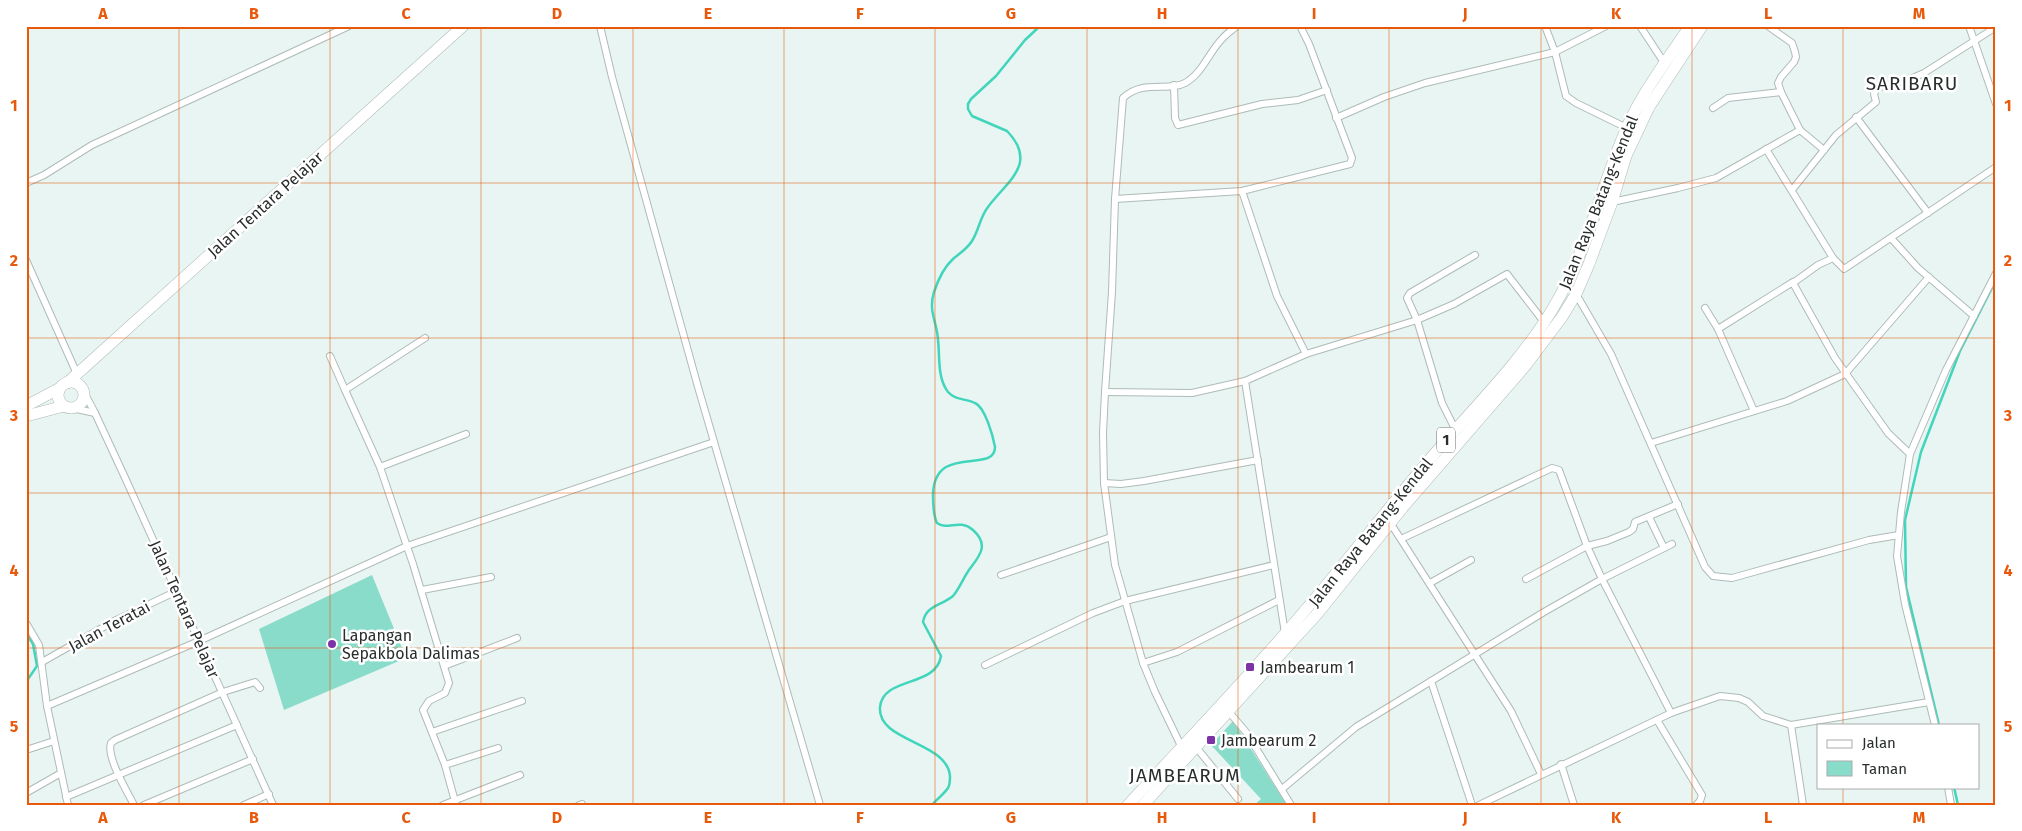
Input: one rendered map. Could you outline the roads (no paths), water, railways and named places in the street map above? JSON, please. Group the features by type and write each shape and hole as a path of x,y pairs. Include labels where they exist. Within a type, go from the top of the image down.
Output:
{"highway":[{"name":"Jalan Tentara Pelajar","path":"26,406 64,386 90,364 156,301 463,26"},
{"name":"Jalan Raya Batang-Kendal","path":"1143,805 1316,614 1368,542 1455,429 1518,358 1544,322 1563,290 1597,211 1627,128 1640,102 1690,26"},
{"name":"Jalan Raya Batang-Kendal","path":"1128,805 1368,542 1391,524 1526,365 1562,317 1576,294 1612,202 1626,156 1649,107 1702,26"},
{"path":"26,416 76,406 82,401 82,390 90,364"},
{"path":"68,407 58,396 64,386 75,383 82,390"}],"street":[{"path":"26,183 44,175 92,145 349,26"},
{"path":"600,26 619,105 714,442 820,805"},
{"path":"1182,748 1143,663 1115,565 1104,483 1103,433 1112,292 1115,199 1123,98 1133,91 1153,86 1177,86 1187,82 1201,68 1222,39 1237,26"},
{"path":"1115,199 1242,191 1350,164 1352,158 1327,90 1300,26"},
{"path":"1545,26 1566,96 1576,103 1627,128"},
{"path":"1336,118 1425,82 1554,52 1606,26"},
{"path":"1640,26 1665,64"},
{"path":"1768,26 1792,43 1796,52 1794,62 1781,77 1778,84 1781,92 1800,130 1824,150"},
{"path":"1969,26 1996,104"},
{"path":"1792,190 1836,135 1876,102 1874,94 1877,88 1919,75 1996,27"},
{"path":"1174,85 1175,118 1178,125 1262,104 1298,100 1327,90"},
{"path":"1714,108 1728,98 1781,92"},
{"path":"1856,117 1928,212"},
{"path":"1612,202 1716,178 1800,130"},
{"path":"1766,149 1833,258 1844,269 1996,167"},
{"path":"1242,191 1277,296 1306,354"},
{"path":"1891,238 1929,278 1974,316"},
{"path":"1455,429 1442,402 1417,320 1408,301 1408,295 1475,255"},
{"path":"1718,329 1818,265 1833,258"},
{"path":"26,260 77,374"},
{"path":"1935,724 1905,604 1898,556 1900,512 1910,454 1946,370 1996,273"},
{"path":"1105,392 1192,393 1245,381 1306,354 1417,320 1454,304 1508,274 1544,322"},
{"path":"1652,443 1787,401 1845,374 1929,278"},
{"path":"1793,282 1845,374 1888,434 1910,454"},
{"path":"1576,294 1612,354 1705,567 1713,576 1724,578 1869,540 1899,535"},
{"path":"1705,308 1718,329 1754,411"},
{"path":"345,390 425,338"},
{"path":"330,356 380,467 422,590 449,683 445,693 429,701 423,710 445,765 455,802"},
{"path":"1245,381 1285,633"},
{"name":"Jalan Tentara Pelajar","path":"82,390 95,413 274,805"},
{"path":"68,407 95,413"},
{"path":"380,467 466,434"},
{"path":"47,706 199,641 407,546 714,442"},
{"path":"1104,483 1144,482 1258,460"},
{"path":"1402,539 1552,468 1559,470 1587,546 1602,579 1671,713"},
{"path":"1526,580 1587,546 1607,541 1629,532 1633,529 1636,522 1678,504"},
{"path":"1649,517 1664,548"},
{"path":"1391,524 1430,582 1474,655 1494,682 1511,711 1541,774"},
{"path":"1001,575 1111,537"},
{"path":"1282,789 1356,727 1544,612 1602,579 1672,544"},
{"path":"1430,582 1471,560"},
{"path":"985,665 1093,613 1125,601 1274,565"},
{"path":"422,590 491,577"},
{"name":"Jalan Teratai","path":"42,662 116,620 177,591"},
{"path":"1143,663 1177,652 1279,600"},
{"path":"26,623 39,645 47,706 68,805"},
{"path":"444,666 517,638"},
{"path":"1431,681 1472,805"},
{"path":"134,805 119,775 110,747 115,740 223,692 254,682 260,688"},
{"path":"1479,805 1561,764 1671,713 1720,696 1739,698 1748,702 1763,716 1791,725 1929,702"},
{"path":"432,732 522,701"},
{"path":"1229,712 1246,732 1291,805"},
{"path":"1657,720 1702,795 1700,803"},
{"path":"66,797 237,725"},
{"path":"1791,725 1803,805"},
{"path":"26,750 54,741"},
{"path":"1196,747 1238,799"},
{"path":"445,765 498,748"},
{"path":"144,805 253,759"},
{"path":"1561,764 1574,805"},
{"path":"26,793 61,773"},
{"path":"443,805 455,802 520,775"},
{"path":"1948,788 1951,805"},
{"path":"244,805 269,794"}],"waterway":[{"path":"932,805 948,788 950,776 946,764 926,748 889,728 882,719 880,707 883,697 890,690 930,673 937,666 941,656 923,622 925,616 931,609 953,596 978,558 982,547 979,536 968,527 963,525 945,526 937,523 933,502 936,479 943,469 953,464 985,459 992,455 995,447 988,422 979,406 971,401 954,397 944,386 932,311 932,299 944,270 970,244 985,211 1010,181 1020,163 1020,153 1016,143 1007,131 972,116 968,109 968,104 996,76 1025,40 1040,26"},
{"path":"1939,724 1906,587 1905,520 1921,452 1960,351 1996,280"},
{"path":"26,633 33,644 37,666 26,682"},
{"path":"1954,788 1958,805"}],"place":[{"name":"Lapangan Sepakbola Dalimas","path":"332,644"},
{"name":"Jambearum 1","path":"1250,667"},
{"name":"Jambearum 2","path":"1211,740"}],"district":[{"name":"SARIBARU","path":"1912,83"},
{"name":"JAMBEARUM","path":"1185,775"}]}
